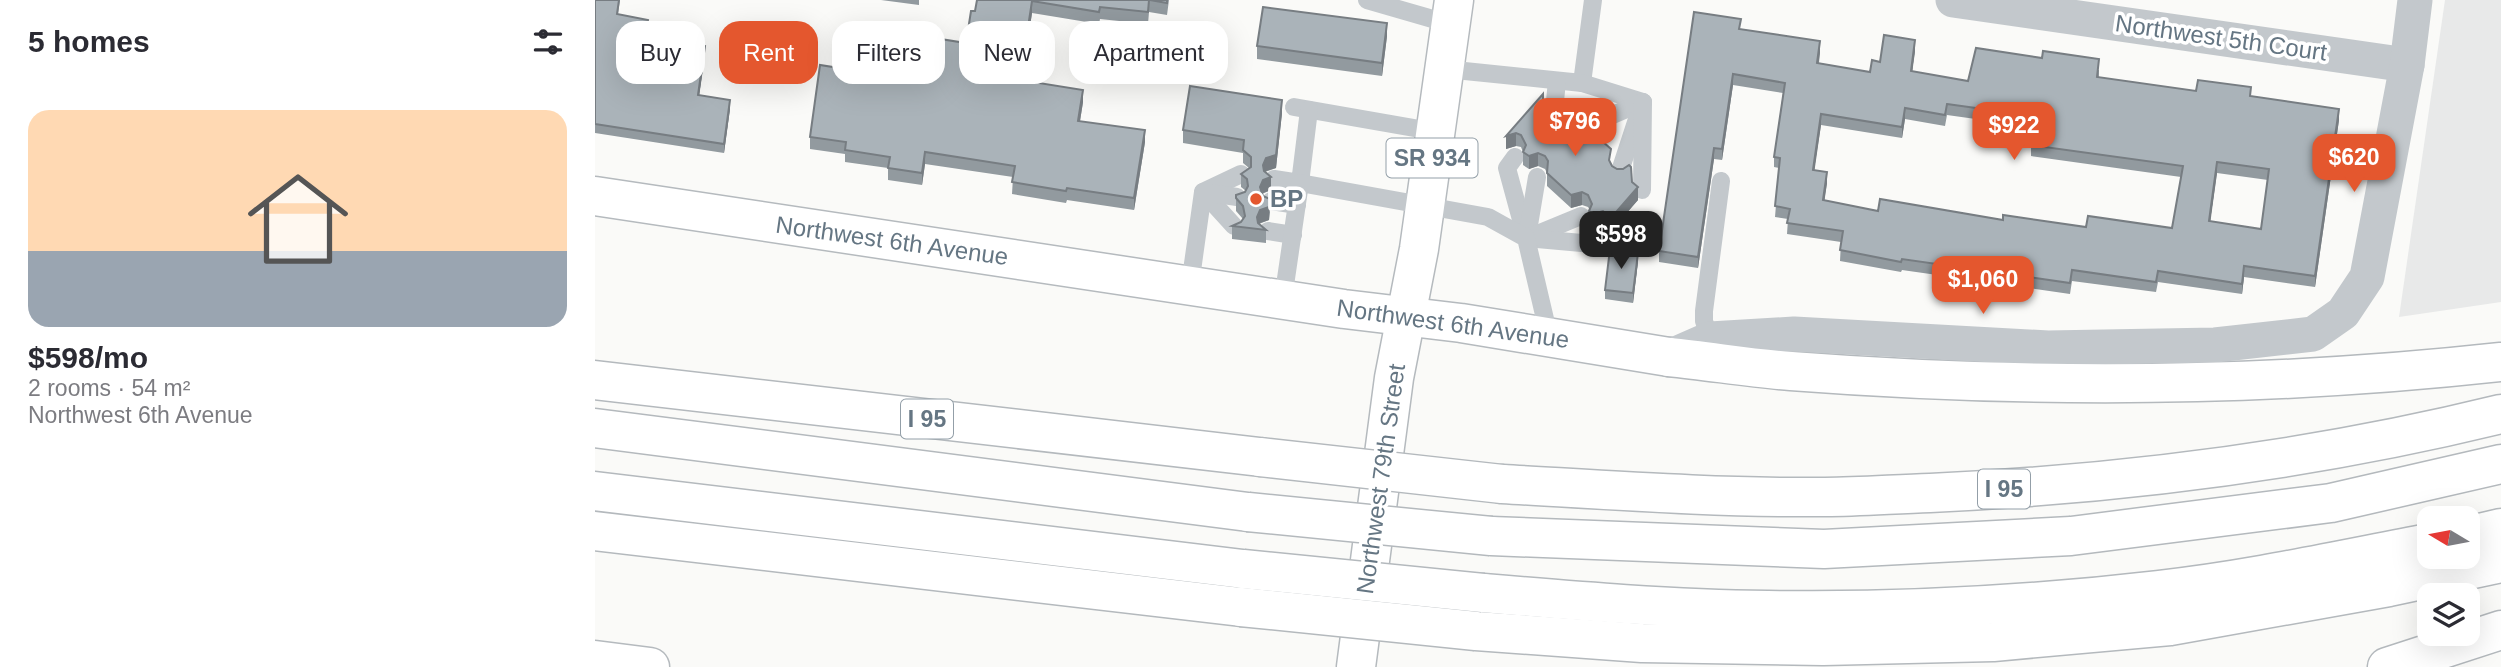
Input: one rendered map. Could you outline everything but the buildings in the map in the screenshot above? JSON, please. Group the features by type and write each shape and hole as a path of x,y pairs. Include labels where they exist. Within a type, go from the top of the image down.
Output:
{"main road":[{"name":"Northwest 79th Street","path":"1356,667 1394,378 1425,208 1452,12"},
{"name":"Northwest 6th Avenue","path":"601,200 1549,336 1669,357 1789,371 2023,384 2221,382 2403,373 2501,362"},
{"name":"I 95","path":"595,380 1502,484 1653,493 1825,497 2033,488 2223,468 2449,427 2501,414"},
{"path":"595,428 1248,512 1490,536 1824,549 2071,536 2331,503 2501,464"},
{"path":"595,491 1243,569 1609,603 1768,610 1912,608 2035,602 2160,590 2300,568 2417,545"},
{"path":"2480,533 2501,528"},
{"path":"595,531 1241,607 1476,631 1642,643 1823,646 1993,642 2170,626 2501,564"},
{"path":"2386,667 2501,630"},
{"path":"595,660 650,667"}],"street":[{"name":"Northwest 5th Court","path":"1952,0 2407,65"},
{"path":"1669,357 1710,339 1794,334 2048,348 2215,345 2313,334 2343,313 2368,277 2407,65 2415,0"}],"lane":[{"path":"1367,0 1452,12"},
{"path":"1582,83 1593,0"},
{"path":"1445,69 1582,83 1643,102"},
{"path":"1553,111 1557,81"},
{"path":"1575,131 1643,102"},
{"path":"1620,171 1643,102"},
{"path":"1641,190 1643,102"},
{"path":"1283,299 1300,183 1302,108 1437,132"},
{"path":"1515,157 1507,168 1527,238 1549,336"},
{"path":"1203,192 1241,174"},
{"path":"1527,238 1537,177"},
{"path":"1274,179 1487,217 1527,238 1593,244 1601,234"},
{"path":"1710,339 1704,321 1704,310 1721,181"},
{"path":"1203,192 1237,197"},
{"path":"1203,192 1234,226"},
{"path":"1190,285 1203,192"},
{"path":"1271,201 1297,205"},
{"path":"1527,238 1581,216"},
{"path":"1268,231 1293,235"}],"shaded area":[{"path":"2445,0 2501,0 2501,302 2399,317"}],"place":[{"name":"BP","path":"1256,199"}]}
